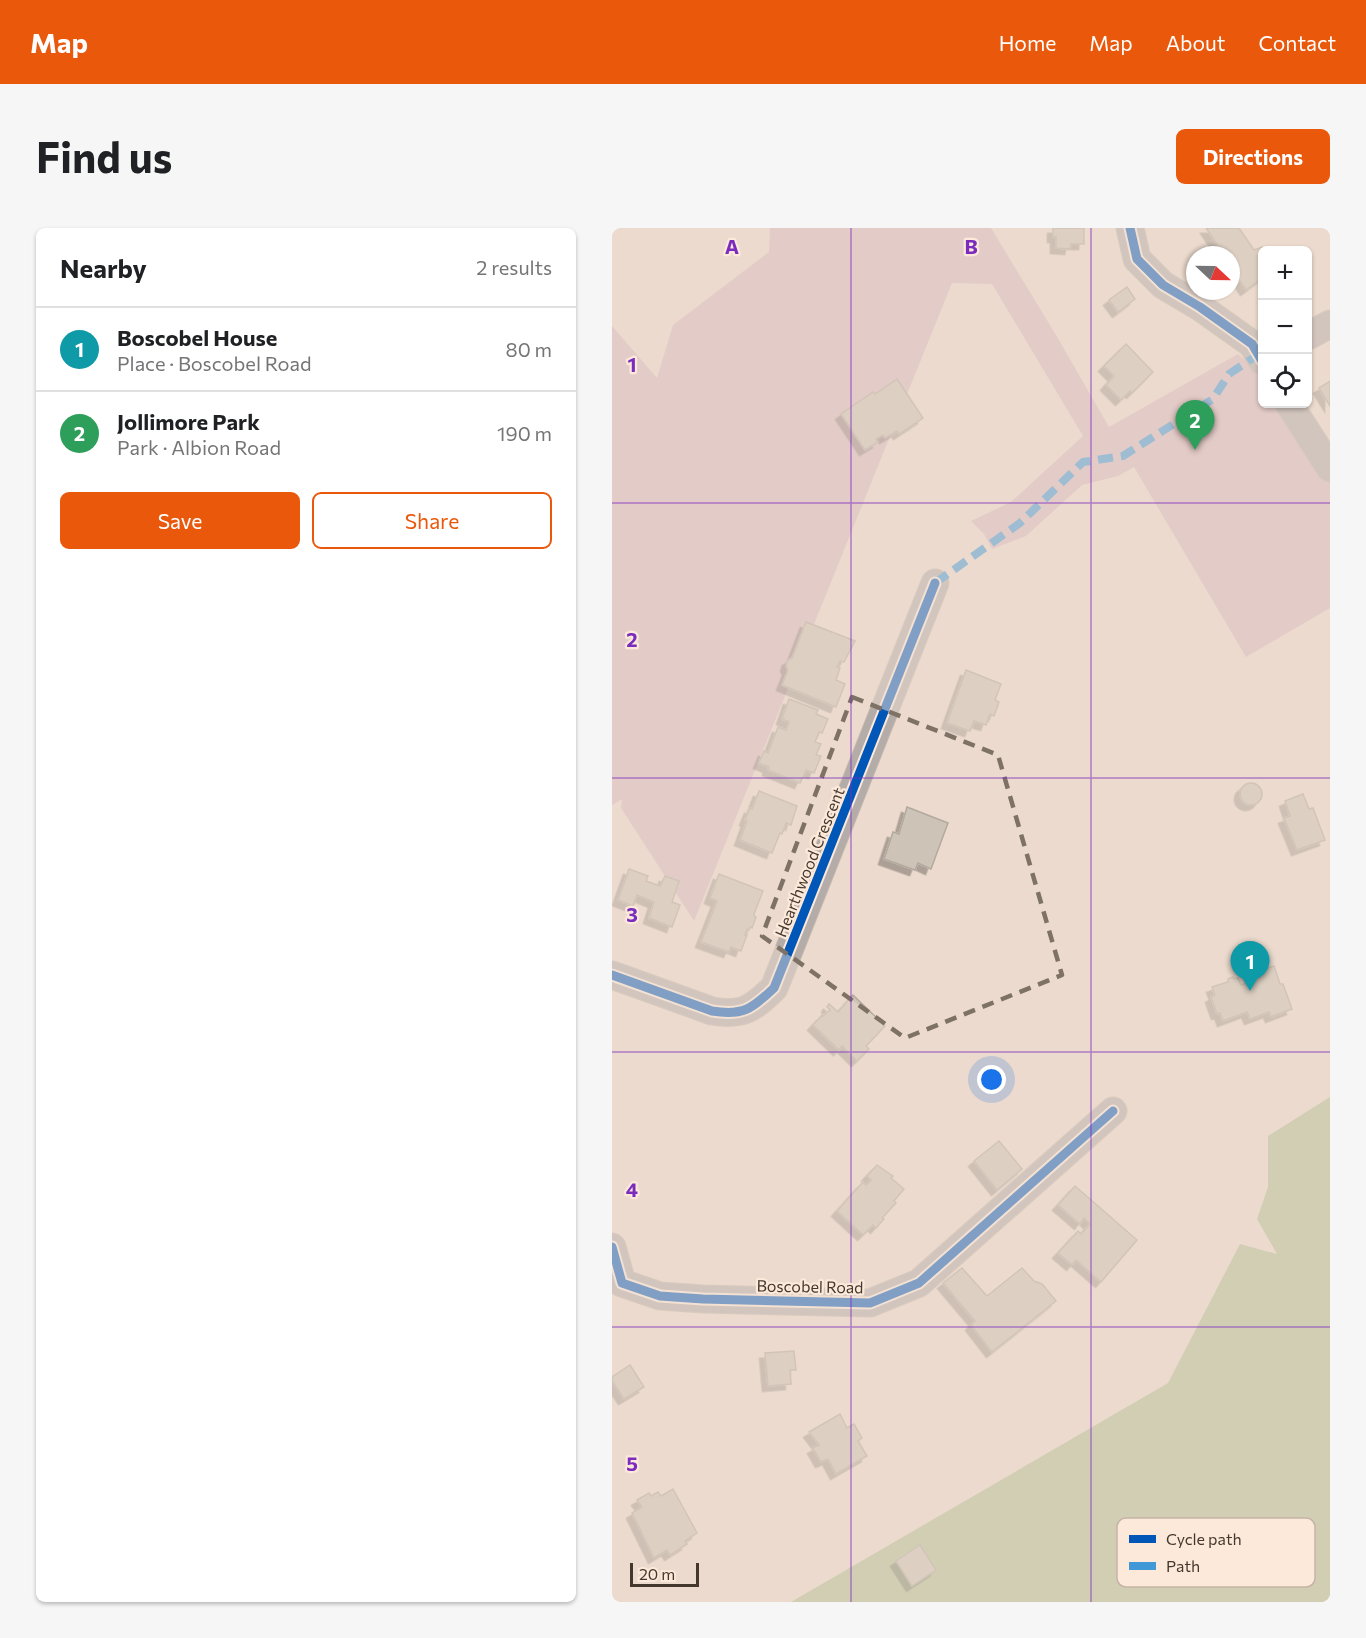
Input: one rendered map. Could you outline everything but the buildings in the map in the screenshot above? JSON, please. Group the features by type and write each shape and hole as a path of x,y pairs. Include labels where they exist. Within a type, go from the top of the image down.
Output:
{"street":[{"path":"1130,228 1137,259 1163,285 1200,307 1258,350"},
{"path":"1312,334 1330,324"},
{"path":"1292,408 1330,468"},
{"name":"Hearthwood Crescent","path":"613,982 726,1013 742,1011 757,1004 774,988 935,583"},
{"name":"Boscobel Road","path":"612,1247 622,1283 660,1296 870,1303 919,1283 1113,1111"}],"highlighted area":[{"path":"852,697 998,755 1062,975 905,1038 762,936"}],"shaded area":[{"path":"770,228 991,228 1109,427 1238,354 1258,372 1258,408 1290,408 1330,463 1330,608 1246,657 1134,467 1118,476 1082,485 1026,536 992,549 984,534 971,521 1011,502 1083,436 992,284 952,283 694,921 621,808 622,799 612,805 612,326 657,378 673,325 769,252"},
{"path":"1330,1097 1330,1602 791,1602 1168,1383 1240,1244 1277,1254 1257,1219 1268,1187 1268,1136"}],"marked path":[{"path":"935,583 1020,523 1083,462 1123,456 1213,399 1229,374 1258,355"}],"cycle path":[{"path":"1130,228 1137,259 1163,285 1200,307 1252,344 1258,354"},
{"path":"612,975 712,1011 723,1012 739,1011 753,1006 774,988 935,583"},
{"path":"612,1247 622,1283 660,1296 870,1303 919,1283 1113,1111"}],"place":[{"name":"Jollimore Park","path":"1195,450"},
{"name":"Boscobel House","path":"1250,991"}]}
